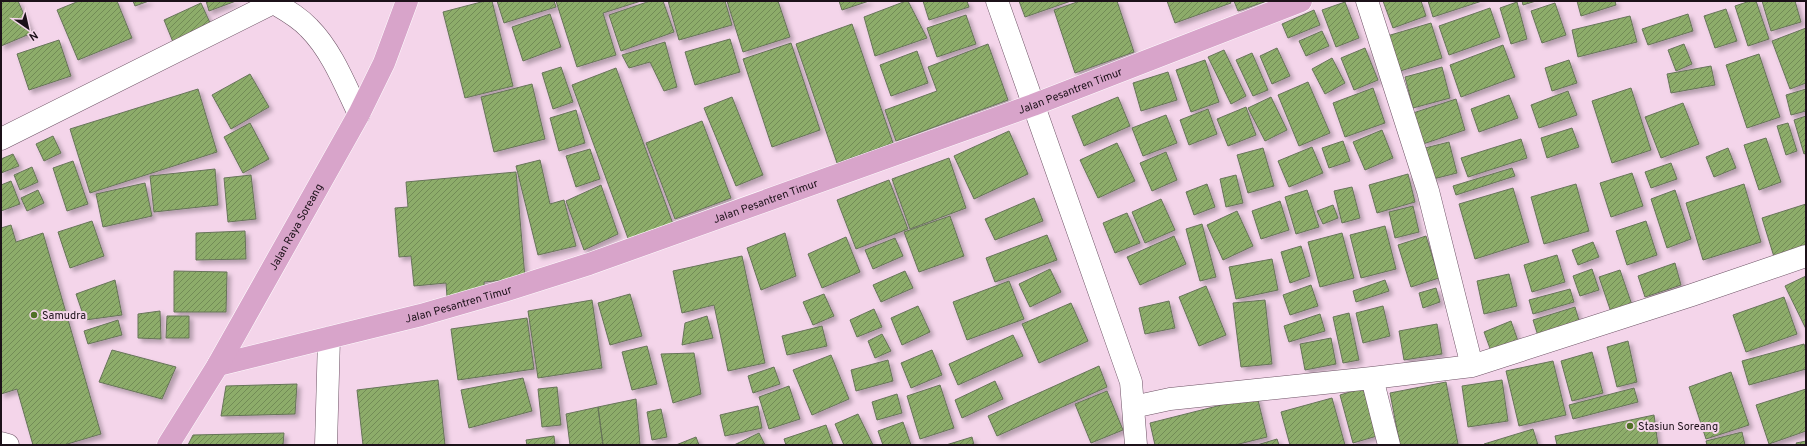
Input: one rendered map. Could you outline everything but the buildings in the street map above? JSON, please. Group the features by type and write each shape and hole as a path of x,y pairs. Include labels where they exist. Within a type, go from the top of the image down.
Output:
{"main road":[{"name":"Jalan Raya Soreang","path":"168,445 218,365 359,114 384,63 406,1"},
{"name":"Jalan Pesantren Timur","path":"218,365 428,313 589,264 1033,105 1301,1"}],"street":[{"path":"997,1 1131,382 1136,445"},
{"path":"1367,1 1428,192 1472,366"},
{"path":"1,138 276,2 299,18 310,28 331,60 359,114"},
{"path":"1133,407 1170,399 1472,366 1692,295 1806,256"},
{"path":"326,445 329,338"},
{"path":"1372,378 1389,445"},
{"path":"1,443 8,445"}],"place":[{"name":"Samudra","path":"34,315"},
{"name":"Stasiun Soreang","path":"1630,426"}]}
